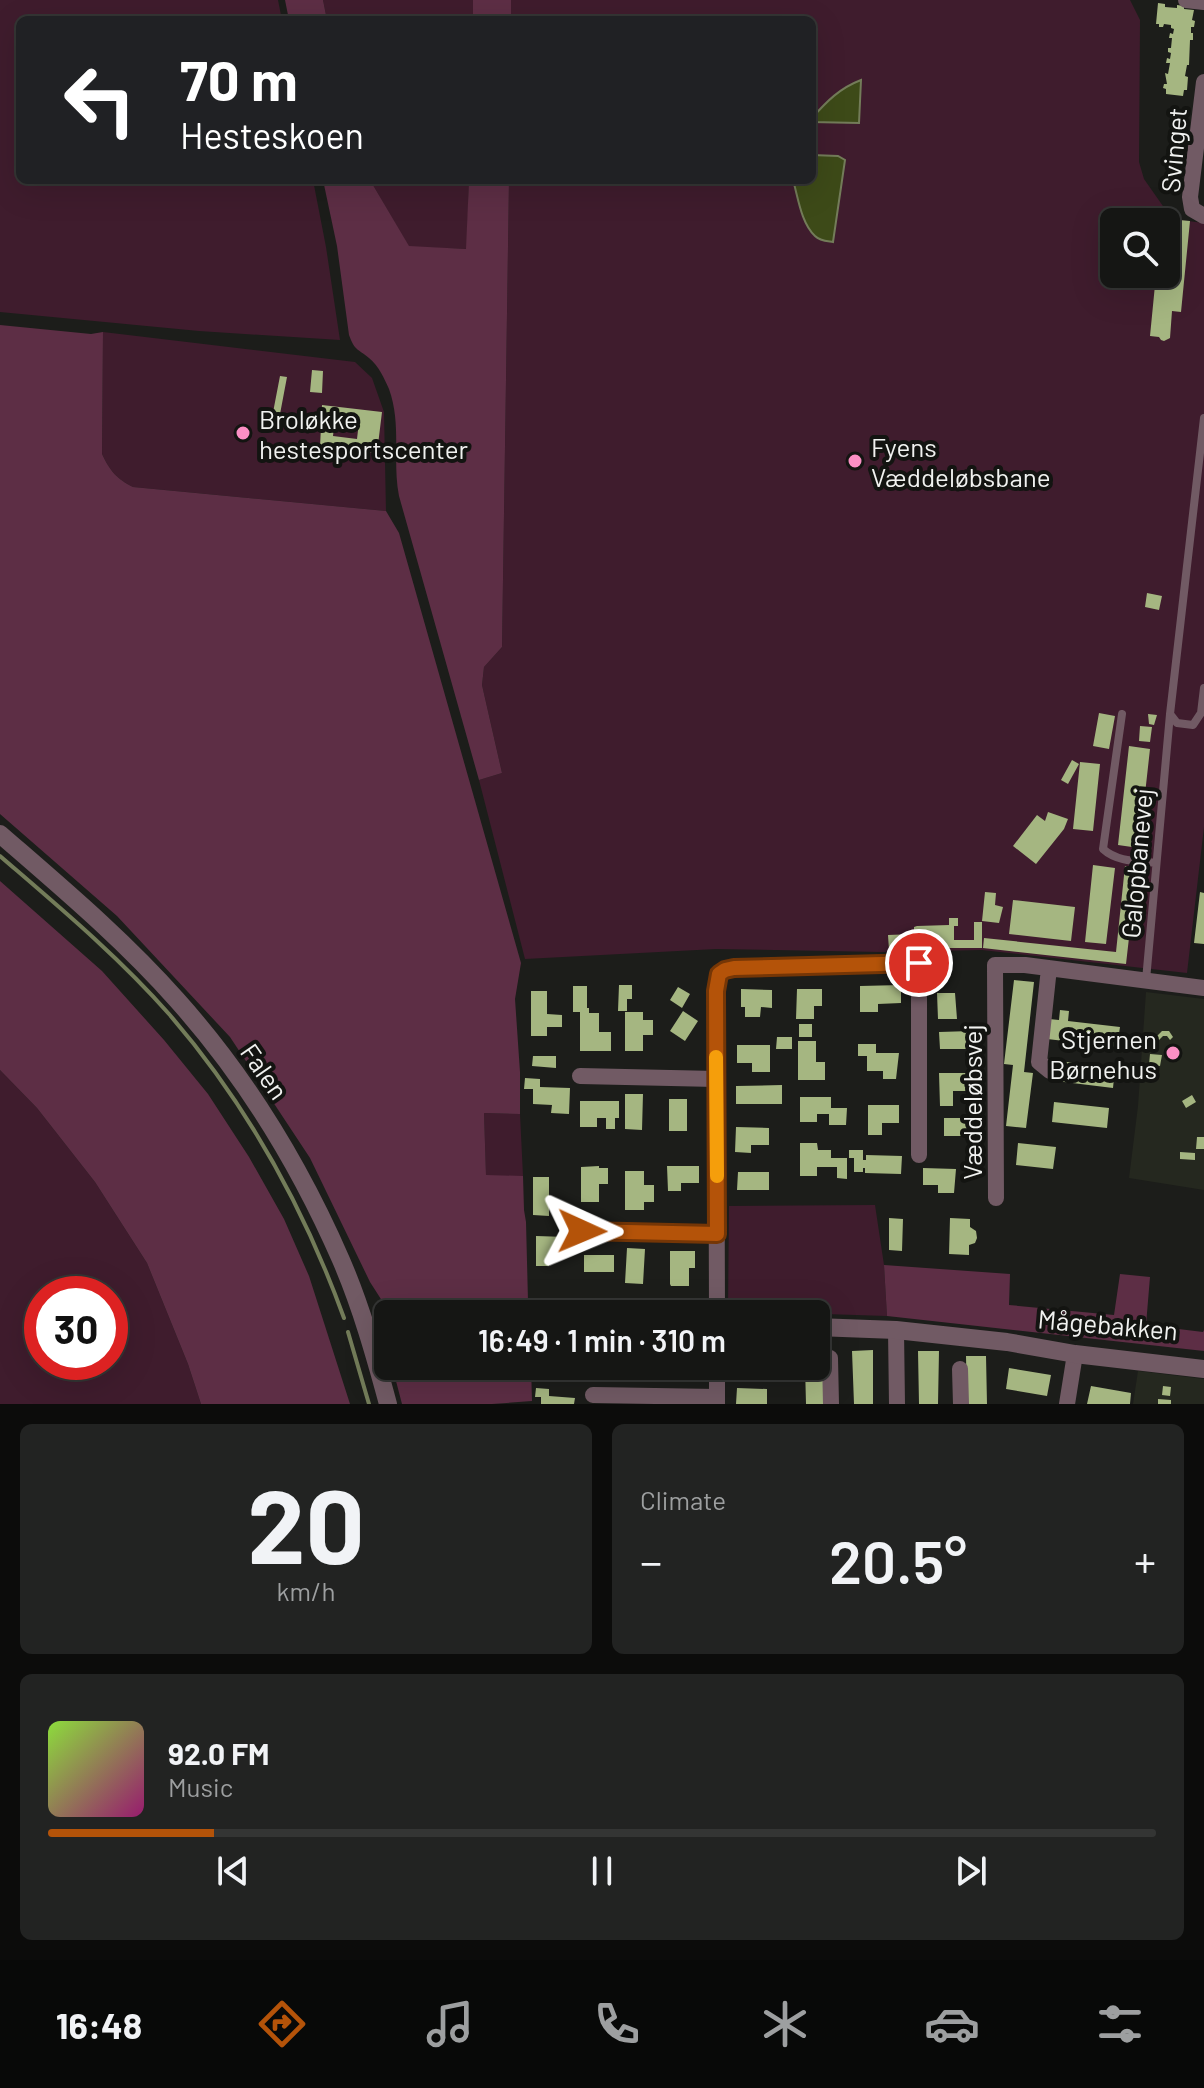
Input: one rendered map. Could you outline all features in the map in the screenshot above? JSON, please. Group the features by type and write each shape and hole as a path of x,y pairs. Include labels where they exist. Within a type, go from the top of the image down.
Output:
{"street":[{"path":"1186,0 1204,2"},
{"name":"Svinget","path":"1204,82 1190,197 1192,209 1204,216"},
{"name":"Falen","path":"0,834 119,940 177,1000 225,1059 267,1119 304,1182 374,1328"},
{"path":"717,1300 716,991 719,974 734,968 919,963 919,1155"},
{"name":"Væddeløbsvej","path":"996,1198 995,965 1025,965 1204,988"},
{"path":"1049,968 1039,1062 1050,1071"},
{"path":"580,1076 716,1079"},
{"path":"582,1231 717,1234"},
{"name":"Mågebakken","path":"830,1328 896,1330 1007,1342 1075,1354 1204,1369"},
{"path":"896,1330 897,1404"},
{"name":"Mågebakken","path":"1007,1342 1076,1344 1204,1359"},
{"name":"Mågebakken","path":"1067,1404 1075,1354"},
{"path":"830,1358 831,1404"},
{"path":"960,1369 961,1404"},
{"name":"Falen","path":"385,1380 388,1404"},
{"path":"593,1395 717,1401 717,1380"}],"lane":[{"name":"Galopbanevej","path":"1146,980 1165,750 1204,418"},
{"path":"1170,714 1177,723 1193,725 1201,713 1204,688"},
{"path":"1122,714 1103,849 1109,855 1156,863"}],"shaded area":[{"path":"0,0 278,0 281,16 16,16 16,184 314,184 340,340 199,331 0,312"},
{"path":"285,0 323,0 326,16 288,16"},
{"path":"323,0 473,0 473,16 326,16"},
{"path":"473,0 511,0 511,16 473,16"},
{"name":"Fyens Væddeløbsbane","path":"511,0 1130,0 1140,20 1139,162 1144,179 1164,208 1100,208 1100,288 1180,288 1180,220 1204,223 1204,827 1187,973 982,950 716,949 525,959 479,780 502,773 482,685 484,667 502,647 509,184 816,184 816,16 511,16"},
{"path":"861,80 859,123 816,122 816,114 847,87"},
{"path":"816,155 838,156 845,160 833,242 819,239 810,231 794,184 816,184"},
{"path":"324,184 372,184 409,246 466,249 469,184 509,184 502,647 484,667 482,685 502,773 479,780 399,496 393,402 381,372 355,347 349,335 337,246"},
{"path":"372,184 469,184 467,249 409,247"},
{"path":"0,325 91,334 103,332 102,454 114,474 123,481 133,487 386,511 399,533 521,963 515,999 520,1114 484,1113 486,1175 523,1176 528,1300 382,1300 310,1158 230,1037 117,916 0,814"},
{"name":"Broløkke hestesportscenter","path":"103,332 355,362 372,378 384,412 386,511 127,484 114,474 102,454"},
{"path":"0,881 102,971 208,1094 284,1219 309,1276 350,1404 201,1404 147,1263 95,1182 37,1108 0,1070"},
{"name":"Stjernen Børnehus","path":"1146,992 1204,999 1204,1190 1129,1178 1138,1106"},
{"path":"0,1070 37,1108 95,1182 147,1263 201,1404 0,1404"},
{"path":"484,1113 520,1114 523,1176 486,1176"},
{"path":"875,1205 884,1265 887,1316 830,1314 830,1300 728,1300 729,1206"},
{"path":"884,1265 1010,1274 1009,1305 1114,1315 1120,1274 1150,1277 1146,1325 1204,1330 1204,1351 887,1316"},
{"path":"1138,1371 1204,1379 1204,1404 1133,1404"},
{"path":"531,1380 532,1401 402,1404 396,1381"}],"building":[{"path":"1158,3 1165,4 1165,7 1177,8 1177,5 1194,10 1194,27 1191,27 1193,40 1190,40 1189,65 1185,76 1188,77 1187,90 1184,90 1183,96 1166,94 1163,88 1167,84 1165,73 1168,74 1170,63 1166,63 1171,53 1168,48 1171,48 1172,38 1169,38 1174,29 1171,25 1159,27 1156,24"},
{"path":"1180,220 1190,221 1181,312 1172,311 1170,338 1164,341 1150,336 1155,288 1180,288"},
{"path":"312,370 323,371 322,393 310,392"},
{"path":"280,376 287,377 277,430 270,428"},
{"path":"322,405 382,412 377,453 320,447","holes":["335,418 359,422 357,439 333,436"]},
{"path":"1147,593 1162,596 1159,610 1145,607"},
{"path":"1099,713 1115,716 1109,749 1093,746"},
{"path":"1148,714 1157,715 1154,725 1149,724"},
{"path":"1140,726 1152,727 1150,742 1139,741"},
{"path":"1129,746 1150,749 1139,848 1118,845"},
{"path":"1072,760 1079,764 1068,784 1061,780"},
{"path":"1080,762 1100,764 1093,831 1073,829"},
{"path":"1048,812 1068,819 1064,829 1036,864 1013,846 1037,815 1045,821"},
{"path":"1093,865 1115,868 1106,944 1085,942"},
{"path":"1125,866 1137,868 1126,964 983,948 984,938 1116,952"},
{"path":"985,892 996,893 995,905 1003,907 999,923 982,921"},
{"path":"1200,892 1204,893 1204,944 1194,943"},
{"path":"1013,900 1075,907 1071,941 1009,934"},
{"path":"949,918 958,918 958,926 954,926 954,940 974,940 974,922 982,922 982,948 889,950 888,935 914,934 914,927 917,926 949,925"},
{"path":"1014,980 1034,982 1024,1072 1033,1073 1026,1128 1006,1126 1013,1065 1004,1064"},
{"path":"619,985 632,985 632,999 627,999 627,1011 618,1011"},
{"path":"901,985 901,1003 878,1004 878,1012 860,1012 860,986"},
{"path":"573,986 587,986 587,1008 589,1013 599,1013 599,1032 611,1032 611,1051 580,1051 580,1012 573,1012"},
{"path":"678,987 690,994 682,1008 670,1000"},
{"path":"741,989 772,990 772,1008 761,1007 760,1017 745,1017 745,1007 741,1007"},
{"path":"797,989 822,989 822,1006 814,1006 814,1019 796,1019"},
{"path":"531,991 547,991 547,1014 562,1015 562,1027 547,1027 547,1036 531,1036"},
{"path":"937,993 955,993 957,1019 938,1019"},
{"path":"1060,1010 1069,1011 1068,1021 1120,1027 1117,1047 1047,1039 1049,1019 1059,1020"},
{"path":"683,1011 698,1021 685,1041 670,1031"},
{"path":"625,1012 643,1012 643,1020 653,1020 653,1035 643,1035 643,1051 625,1051"},
{"path":"799,1024 812,1024 812,1037 799,1037"},
{"path":"971,1031 971,1049 940,1049 939,1032"},
{"path":"1162,1031 1169,1031 1173,1037 1170,1040 1163,1036 1159,1040 1156,1037"},
{"path":"777,1037 792,1037 792,1049 776,1049"},
{"path":"798,1041 816,1041 816,1062 825,1062 825,1080 798,1080"},
{"path":"858,1044 876,1044 876,1053 899,1053 896,1079 883,1079 883,1071 867,1071 867,1056 858,1056"},
{"path":"737,1045 770,1045 770,1072 752,1072 752,1063 737,1063"},
{"path":"1150,1054 1162,1055 1160,1066 1149,1065"},
{"path":"533,1056 556,1056 556,1068 532,1066"},
{"path":"1059,1061 1115,1068 1113,1088 1056,1081"},
{"path":"939,1073 968,1073 968,1091 953,1091 953,1106 940,1106"},
{"path":"525,1078 540,1079 540,1087 570,1088 569,1114 551,1113 552,1105 533,1104 533,1089 524,1089"},
{"path":"782,1085 782,1104 736,1104 736,1086"},
{"path":"625,1094 643,1094 642,1130 625,1129"},
{"path":"1192,1095 1196,1102 1186,1108 1182,1101"},
{"path":"800,1097 831,1097 831,1108 847,1108 846,1125 829,1125 829,1114 817,1114 817,1122 800,1122"},
{"path":"669,1099 687,1099 687,1131 669,1131"},
{"path":"580,1101 619,1101 619,1118 615,1118 615,1129 606,1129 606,1118 597,1118 597,1127 580,1127"},
{"path":"1054,1102 1109,1108 1107,1128 1052,1122"},
{"path":"868,1105 899,1105 899,1123 882,1123 882,1135 868,1135"},
{"path":"944,1118 975,1118 975,1136 944,1136"},
{"path":"736,1127 769,1128 769,1145 751,1145 751,1153 735,1152"},
{"path":"1197,1137 1204,1137 1204,1149 1196,1149"},
{"path":"800,1143 817,1143 818,1150 831,1150 831,1158 847,1158 847,1179 837,1178 837,1167 817,1167 817,1176 800,1176"},
{"path":"1018,1143 1056,1147 1053,1169 1016,1165"},
{"path":"849,1150 863,1150 863,1160 866,1160 866,1155 902,1156 901,1174 865,1173 865,1168 863,1172 854,1172 854,1158 849,1158"},
{"path":"1180,1152 1195,1153 1195,1160 1180,1159"},
{"path":"667,1166 699,1166 699,1183 681,1183 681,1191 668,1191"},
{"path":"581,1167 608,1168 608,1184 599,1184 599,1202 581,1202"},
{"path":"923,1168 956,1169 954,1193 938,1193 938,1185 923,1185"},
{"path":"625,1171 644,1171 644,1185 654,1185 654,1202 644,1202 644,1210 625,1210"},
{"path":"738,1172 769,1172 769,1190 737,1190"},
{"path":"533,1177 549,1177 549,1216 533,1215"},
{"path":"889,1218 903,1219 902,1251 889,1250"},
{"path":"950,1218 970,1219 970,1227 976,1231 977,1238 975,1243 969,1245 969,1255 949,1254"},
{"path":"536,1236 567,1237 567,1255 549,1255 549,1266 536,1266"},
{"path":"627,1248 645,1249 643,1284 625,1283"},
{"path":"670,1251 695,1251 695,1268 689,1268 689,1286 671,1286"},
{"path":"584,1255 614,1255 614,1272 584,1272"},
{"path":"873,1350 873,1404 854,1404 852,1351"},
{"path":"918,1351 939,1351 938,1404 919,1404"},
{"path":"966,1356 986,1356 987,1404 967,1404"},
{"path":"1009,1368 1051,1375 1047,1396 1006,1389"},
{"path":"805,1380 826,1380 826,1404 806,1404"},
{"path":"1091,1386 1131,1393 1130,1404 1087,1404"},
{"path":"1163,1386 1171,1387 1170,1396 1162,1395"},
{"path":"536,1388 549,1389 549,1396 575,1398 574,1404 541,1404 541,1397 535,1397"},
{"path":"737,1388 767,1389 767,1404 736,1404"},
{"path":"1158,1399 1171,1400 1171,1404 1158,1404"}],"waterway":[{"path":"0,856 129,972 197,1048 248,1120 270,1158 311,1237 344,1318"},
{"path":"348,1332 369,1404"}],"slow traffic":[{"path":"716,1057 717,1176"}],"place":[{"name":"Broløkke hestesportscenter","path":"243,433"},
{"name":"Fyens Væddeløbsbane","path":"855,461"},
{"name":"Stjernen Børnehus","path":"1173,1053"}],"route":[{"path":"582,1231 717,1234 716,982 719,974 734,968 919,963"}]}
